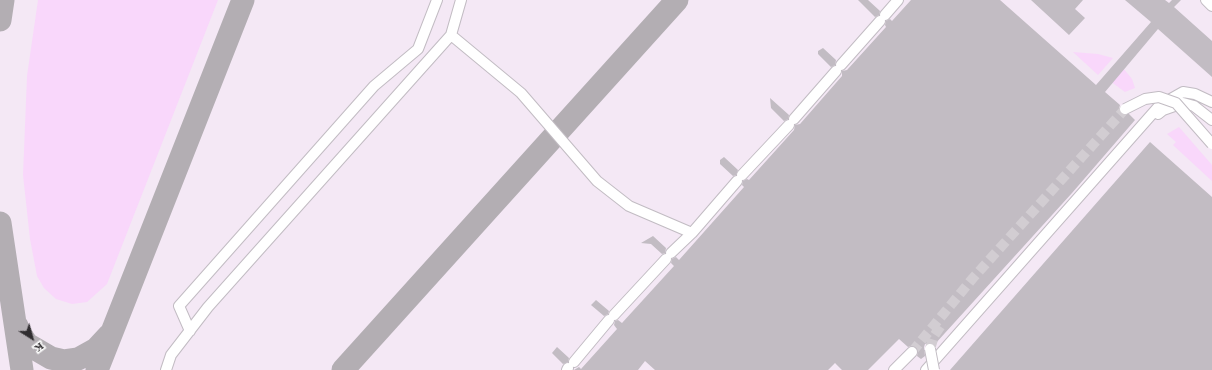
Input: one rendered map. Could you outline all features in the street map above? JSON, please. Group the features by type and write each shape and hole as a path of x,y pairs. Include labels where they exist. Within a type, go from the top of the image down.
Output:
{"lane":[{"path":"190,331 179,306 374,86 418,49 437,0"},
{"path":"166,370 171,355 208,307 450,36 461,0"},
{"path":"570,367 612,318 692,233 898,0"},
{"path":"1206,0 1212,6"},
{"path":"450,36 521,93 597,181 629,206 692,233"},
{"path":"926,370 1160,105 1183,92 1195,94 1212,102"},
{"path":"1125,109 1145,100 1159,97 1176,103 1212,144"},
{"path":"1139,128 1163,110 1183,103 1194,106 1212,120"},
{"path":"930,349 934,370"},
{"path":"894,370 912,352"}],"shaded area":[{"path":"0,0 1212,0 1212,370 0,370"},
{"path":"38,0 218,0 107,284 87,302 72,304 56,299 44,288 37,276 30,239 23,175 27,76"},
{"path":"1073,52 1098,54 1113,58 1098,75"},
{"path":"1123,68 1132,79 1135,88 1125,92 1110,81"},
{"path":"1179,127 1212,165 1212,181 1173,145 1176,142 1167,134"}],"building":[{"path":"858,0 868,0 880,11 879,15 875,17"},
{"path":"911,0 1000,0 1096,85 1151,22 1125,0 1165,0 1169,3 1172,0 1181,0 1174,7 1212,41 1212,77 1158,29 1105,92 1120,105 1119,109 1121,114 1129,114 1135,120 1072,193 935,344 925,344 925,356 921,359 917,356 918,351 916,347 908,347 899,339 868,370 842,370 835,363 828,370 655,370 645,361 638,370 574,370 579,367 581,369 617,329 614,325 615,321 618,320 622,323 674,266 671,263 672,259 676,257 679,260 744,187 742,185 743,181 747,179 749,180 794,130 795,125 800,124 842,76 842,71 847,70 886,27 886,21 890,19 892,21"},
{"path":"1031,0 1083,0 1075,9 1085,18 1069,35"},
{"path":"823,48 836,60 835,65 831,67 818,54 818,51"},
{"path":"770,98 789,115 788,119 784,121 771,108"},
{"path":"1150,142 1212,197 1212,370 950,370"},
{"path":"724,157 738,170 736,175 733,176 720,164 720,160"},
{"path":"653,236 666,248 665,253 662,254 651,244 641,243"},
{"path":"596,300 609,311 608,314 604,316 591,305"},
{"path":"557,347 569,358 568,362 563,364 552,353"}],"taxiway":[{"path":"0,20 3,0"},
{"path":"97,370 243,0"},
{"path":"343,370 677,0"},
{"path":"0,223 22,370"},
{"path":"17,326 27,344 51,358 64,361 78,359 96,349 109,335"}],"tunnel":[{"path":"912,352 973,278 1125,109"},
{"path":"930,349 934,336 942,324"}]}
